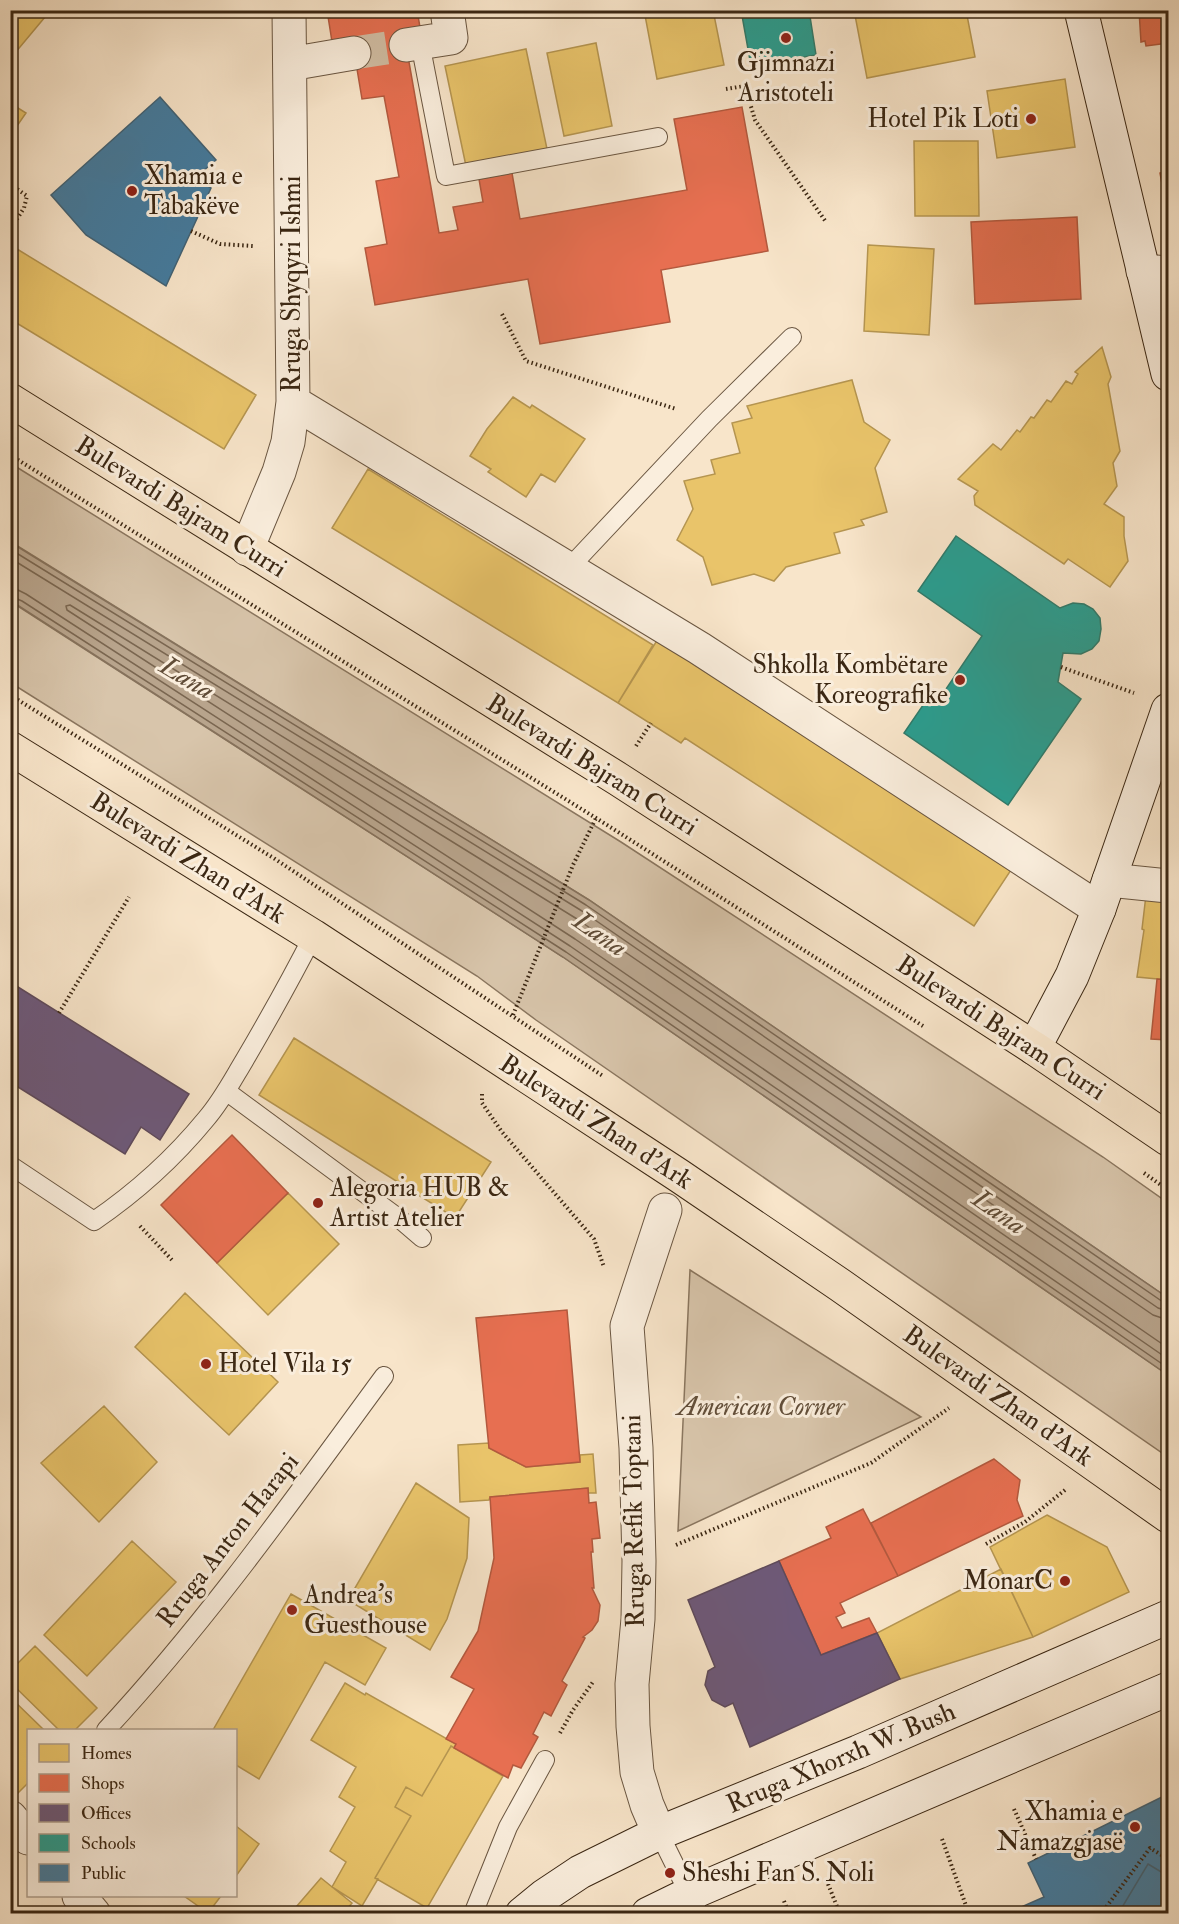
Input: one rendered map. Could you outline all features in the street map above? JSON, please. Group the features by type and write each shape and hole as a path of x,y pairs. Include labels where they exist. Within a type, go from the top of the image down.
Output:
{"main road":[{"name":"Bulevardi Bajram Curri","path":"10,400 618,779 1034,1048 1168,1139"},
{"name":"Bulevardi Zhan d'Ark","path":"10,748 313,936 678,1175 831,1279 1168,1516"}],"street":[{"name":"Rruga Shyqyri Ishmi","path":"247,549 279,472 288,442 293,402 289,10"},
{"path":"413,44 451,38 447,10"},
{"path":"1081,10 1156,272 1168,370"},
{"path":"290,64 354,53"},
{"path":"293,402 1104,894 1168,886"},
{"path":"1034,1048 1072,976 1104,894 1168,710"},
{"name":"Rruga Refik Toptani","path":"659,1833 637,1772 633,1726 632,1684 638,1619 639,1561 636,1448 627,1326 664,1210"},
{"name":"Rruga Xhorxh W. Bush","path":"522,1914 580,1872 659,1833 858,1752 1168,1617"},
{"path":"648,1914 694,1904 1168,1689"},
{"path":"80,1897 94,1914"}],"lane":[{"path":"413,44 446,176 658,137"},
{"path":"569,568 709,419 792,337"},
{"path":"10,1166 94,1221 120,1203 160,1167 206,1119 226,1091 276,1007 313,936"},
{"path":"226,1091 422,1238"},
{"name":"Rruga Anton Harapi","path":"108,1729 144,1689 251,1558 384,1376"},
{"path":"473,1914 508,1827 545,1760"},
{"path":"659,1833 694,1904"}],"path":[{"path":"726,89 745,86 755,120 826,222"},
{"path":"10,184 27,196 24,208 10,230"},
{"path":"191,231 220,244 254,246"},
{"path":"502,314 526,361 709,419"},
{"path":"10,455 596,818 926,1028"},
{"path":"1061,667 1122,690"},
{"path":"634,749 651,723"},
{"path":"513,1016 573,865 596,818"},
{"path":"59,1012 129,897"},
{"path":"482,1085 482,1103 502,1131 594,1239"},
{"path":"1140,1170 1168,1190"},
{"path":"150,1235 172,1260"},
{"path":"639,1561 871,1463 954,1405"},
{"path":"986,1544 1025,1522 1067,1488"},
{"path":"545,1760 573,1710 599,1673"},
{"path":"1014,1809 1036,1859"},
{"path":"942,1839 969,1914"},
{"path":"1101,1914 1150,1848 1168,1859"},
{"path":"828,1884 840,1914"},
{"path":"784,1901 789,1914"}],"green space":[{"path":"10,463 621,842 1103,1157 1168,1203 1168,1298 589,900 11,542"},
{"path":"10,601 563,957 1168,1375 1168,1457 536,1020 477,976 11,683"},
{"name":"American Corner","path":"690,1270 921,1417 678,1531"}],"water":[{"name":"Lana","path":"10,542 589,900 1168,1298 1168,1375 563,957 11,601"}],"building: Homes":[{"path":"10,10 37,10 45,17 10,59"},
{"path":"644,10 713,10 724,65 657,79"},
{"path":"854,10 966,10 975,57 867,78"},
{"path":"596,43 612,126 564,136 547,53"},
{"path":"526,49 547,149 466,166 445,66"},
{"name":"Hotel Pik Loti","path":"1065,79 1075,147 997,158 987,91"},
{"path":"10,103 26,113 10,136"},
{"path":"914,141 978,141 979,216 915,216"},
{"path":"868,245 934,249 929,335 864,331"},
{"path":"17,249 256,395 224,449 10,319 10,261"},
{"path":"1102,347 1111,377 1108,384 1120,451 1113,463 1117,486 1104,504 1124,517 1128,561 1110,587 1068,559 1064,564 975,505 974,496 978,491 958,479 993,444 1001,450 1017,430 1020,432 1031,417 1034,418 1047,400 1051,402 1066,381 1072,384 1078,374 1075,372"},
{"path":"852,380 864,422 890,440 875,468 887,512 861,520 864,525 834,533 840,553 786,567 774,581 754,574 712,585 703,557 677,540 693,509 684,481 715,474 711,460 740,453 732,423 752,418 747,406"},
{"path":"513,397 530,408 532,405 585,439 555,482 541,474 526,497 488,472 491,469 470,456 487,429"},
{"path":"368,469 653,645 618,703 332,528"},
{"path":"661,634 1011,870 974,926 685,738 681,743 618,703"},
{"path":"1146,895 1168,896 1168,980 1137,977 1144,930 1142,929"},
{"path":"294,1038 491,1162 455,1218 259,1095"},
{"path":"288,1193 339,1244 268,1315 217,1263"},
{"name":"Hotel Vila 15","path":"185,1293 278,1382 229,1435 135,1347"},
{"path":"104,1406 157,1462 99,1522 41,1463"},
{"path":"489,1443 489,1448 526,1467 580,1462 580,1455 593,1454 596,1493 588,1493 588,1488 460,1502 458,1445"},
{"path":"416,1483 469,1518 467,1558 447,1619 430,1650 348,1600"},
{"name":"MonarC","path":"1047,1515 1107,1547 1129,1592 1033,1637 990,1547"},
{"path":"132,1541 176,1582 87,1676 44,1635"},
{"path":"1001,1569 1033,1637 900,1679 877,1633"},
{"path":"291,1594 386,1648 365,1685 325,1662 259,1779 237,1766 237,1729 214,1729"},
{"path":"35,1646 97,1708 76,1729 58,1729 10,1682 10,1671"},
{"path":"345,1683 456,1744 454,1748 451,1746 422,1796 406,1787 395,1807 411,1816 375,1878 378,1879 362,1906 332,1887 346,1862 330,1851 355,1807 339,1797 356,1767 311,1740"},
{"path":"10,1697 43,1729 27,1729 27,1784 18,1793 10,1785"},
{"path":"451,1746 503,1776 427,1908 375,1878 411,1816 395,1807 406,1787 422,1796"},
{"path":"237,1827 259,1844 237,1875"},
{"path":"321,1878 352,1903 343,1914 290,1914"},
{"path":"185,1897 220,1897 208,1913"}],"building: Shops":[{"path":"327,10 417,10 421,33 406,45 439,233 458,230 453,207 483,202 479,179 512,173 520,219 687,190 674,119 742,107 768,251 661,270 670,322 540,344 528,279 375,305 365,248 387,244 376,181 399,177 384,96 362,99 353,45 333,48"},
{"path":"1139,10 1168,10 1168,43 1146,46 1145,41 1141,42"},
{"path":"1168,43 1168,79 1162,44"},
{"path":"1168,171 1168,216 1160,173"},
{"path":"1077,217 1081,299 975,304 971,222"},
{"path":"1157,979 1168,980 1168,1040 1151,1039"},
{"path":"232,1135 288,1193 217,1263 161,1205"},
{"path":"567,1310 580,1462 526,1467 489,1448 476,1318"},
{"path":"994,1459 1020,1480 1017,1500 1023,1516 898,1576 871,1523"},
{"path":"588,1488 589,1503 596,1502 600,1538 592,1539 593,1552 591,1552 594,1588 592,1588 600,1605 598,1621 583,1637 585,1638 562,1681 567,1685 551,1716 544,1712 533,1734 538,1737 521,1768 513,1765 508,1778 454,1748 456,1744 446,1739 474,1689 451,1677 478,1631 494,1558 490,1497"},
{"path":"863,1509 898,1576 840,1603 845,1613 836,1617 842,1628 869,1618 877,1633 821,1655 779,1561 831,1538 826,1527"}],"building: Offices":[{"path":"10,982 189,1094 160,1140 141,1127 125,1154 10,1082"},
{"path":"779,1561 821,1655 877,1633 900,1679 750,1747 733,1703 725,1707 712,1700 705,1685 708,1671 715,1667 688,1600"}],"building: Schools":[{"name":"Gjimnazi Aristoteli","path":"741,10 809,10 816,55 751,66"},
{"path":"956,536 1060,608 1073,603 1084,604 1093,609 1100,618 1099,641 1092,649 1081,654 1063,653 1058,682 1081,699 1008,805 904,733 934,689 942,695 982,636 918,591"}],"building: Public":[{"name":"Xhamia e Tabakëve","path":"160,97 216,160 195,178 211,188 166,286 86,235 51,195"},
{"name":"Xhamia e Namazgjasë","path":"1168,1794 1168,1914 1005,1914 1044,1897 1028,1863"},
{"path":"1148,1864 1168,1876 1168,1914 1118,1914"}],"tunnel":[{"path":"354,53 406,45"}],"place":[{"name":"Gjimnazi Aristoteli","path":"786,38"},
{"name":"Hotel Pik Loti","path":"1031,119"},
{"name":"Xhamia e Tabakëve","path":"132,191"},
{"name":"Shkolla Kombëtare Koreografike","path":"960,680"},
{"name":"Alegoria HUB & Artist Atelier","path":"318,1203"},
{"name":"Hotel Vila 15","path":"206,1364"},
{"name":"MonarC","path":"1065,1581"},
{"name":"Andrea's Guesthouse","path":"292,1610"},
{"name":"Xhamia e Namazgjasë","path":"1135,1827"},
{"name":"Sheshi Fan S. Noli","path":"670,1873"}]}
